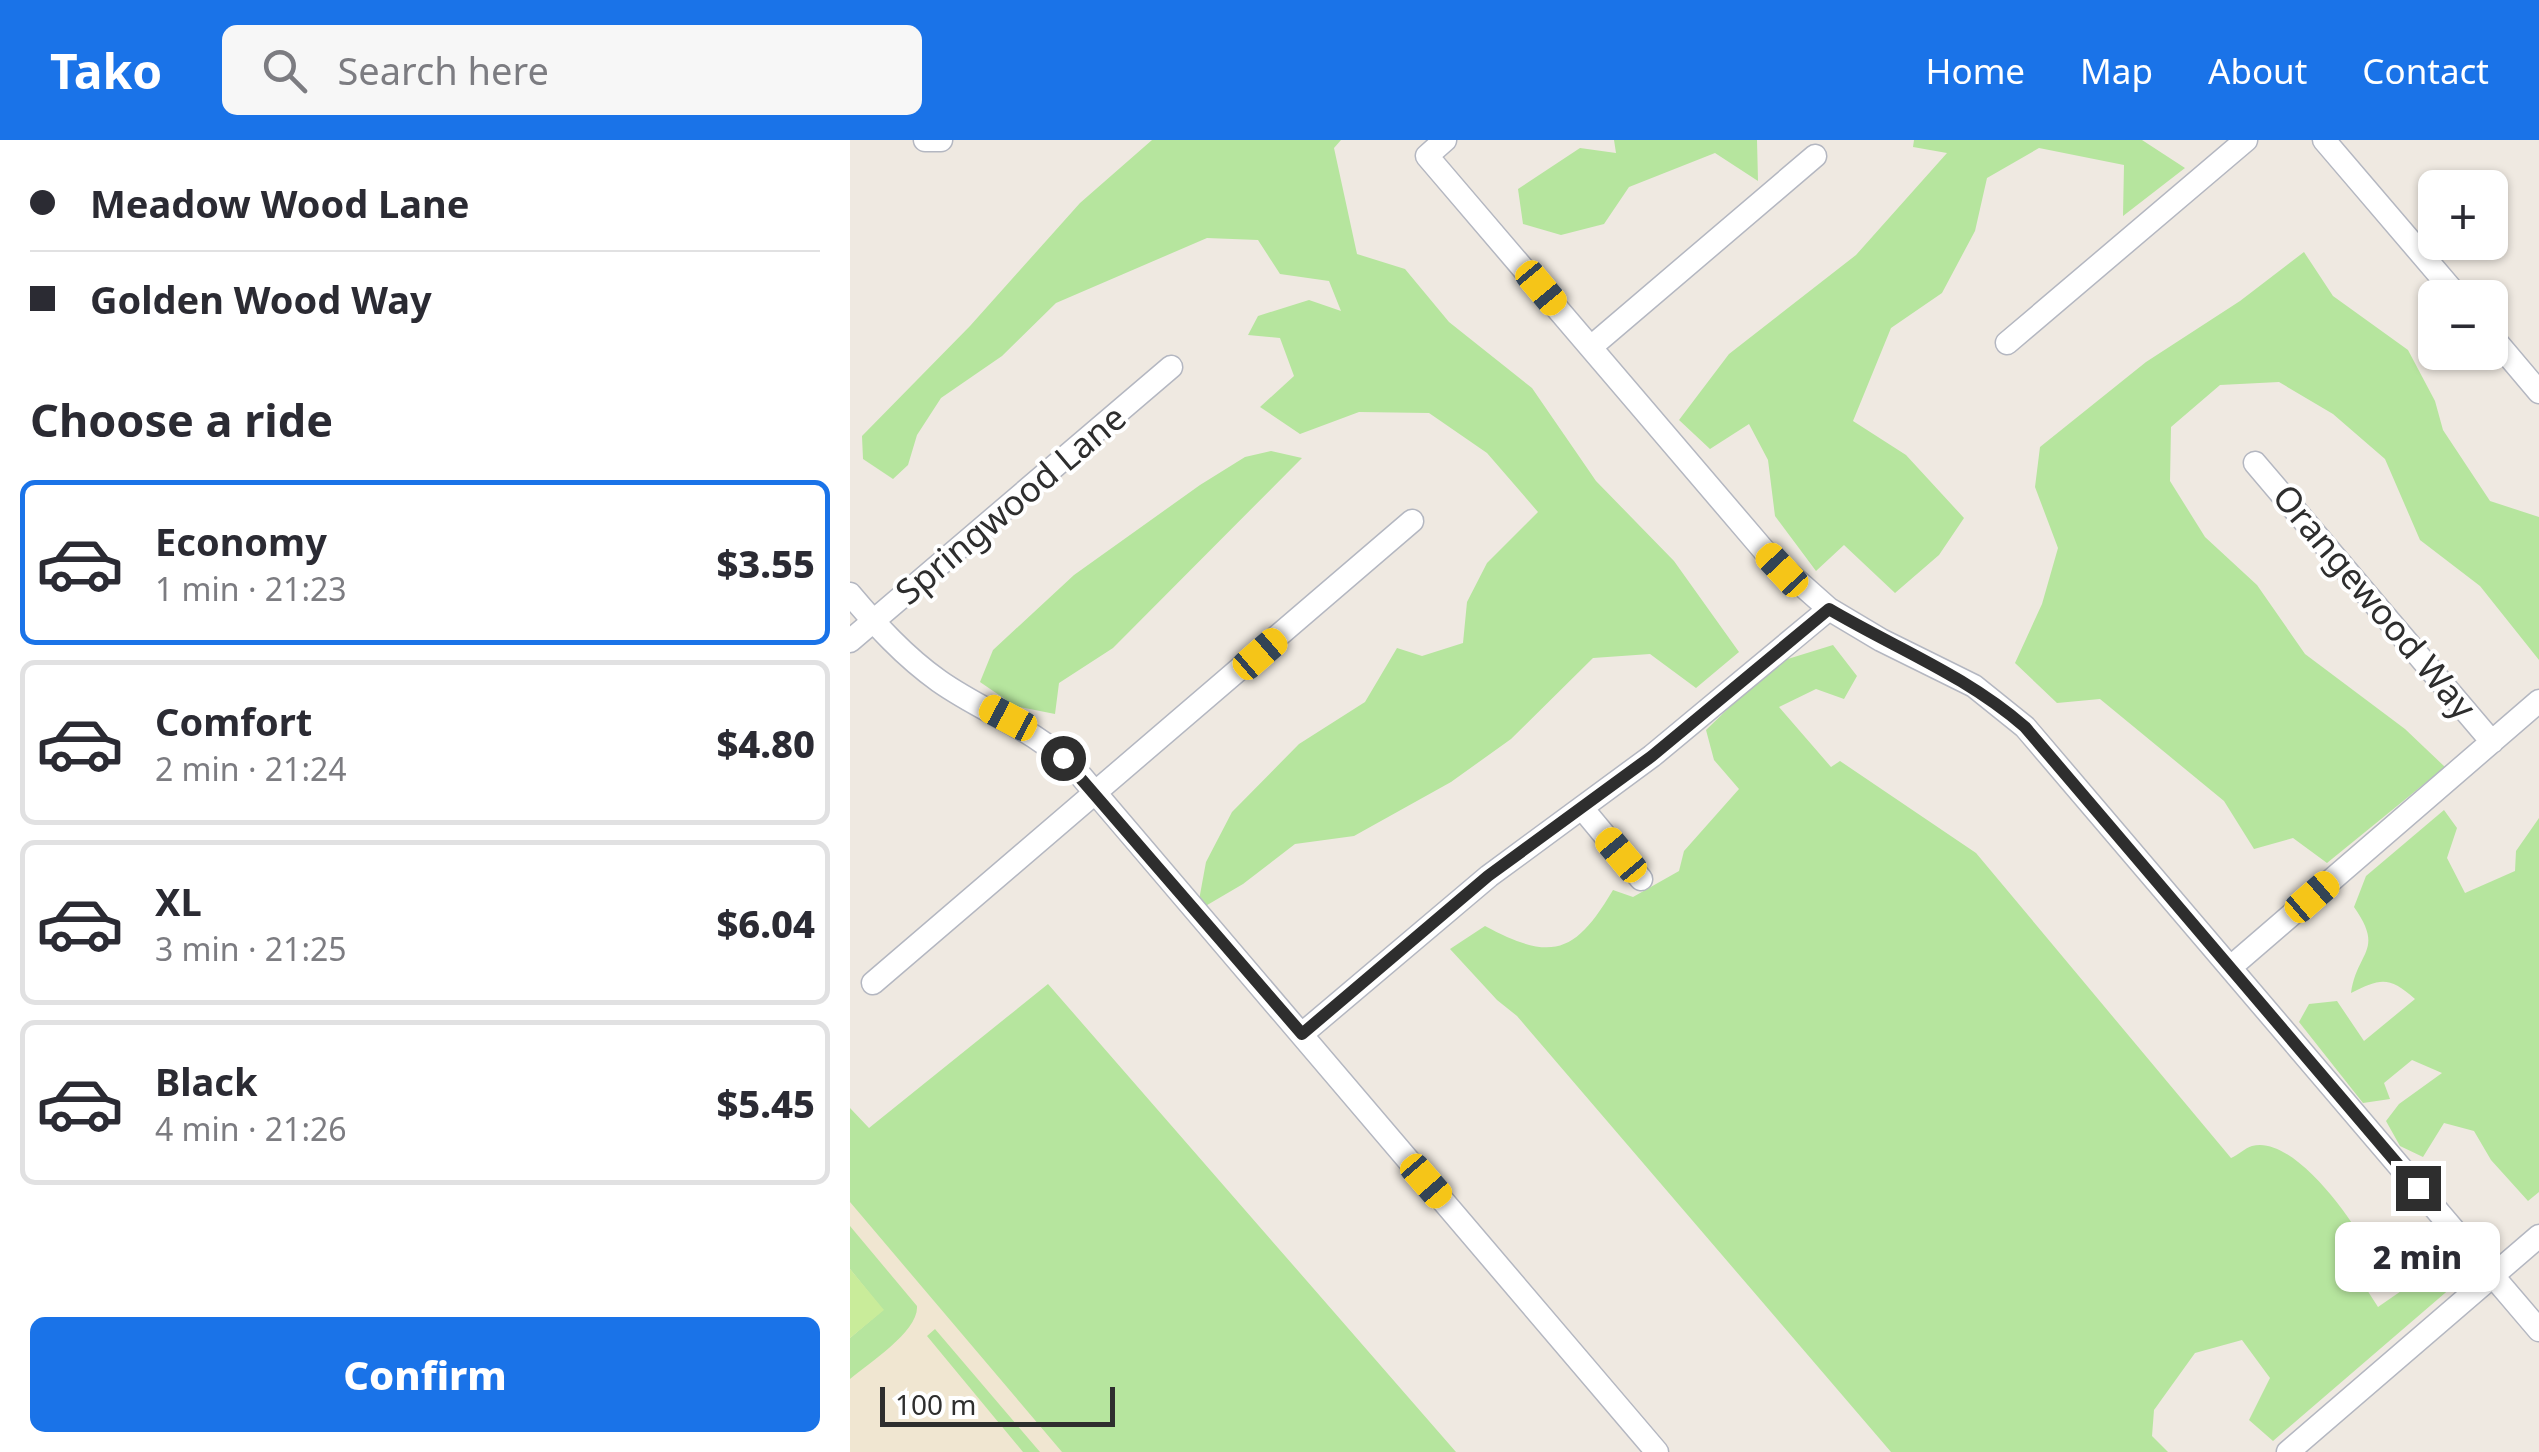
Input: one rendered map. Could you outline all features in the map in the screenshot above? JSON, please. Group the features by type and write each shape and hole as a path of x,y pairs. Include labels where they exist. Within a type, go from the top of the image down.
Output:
{"street":[{"path":"925,140 941,140"},
{"path":"1446,140 1426,156 1767,554 1829,609 1974,686 2025,727 2539,1330"},
{"path":"2006,343 2246,140"},
{"path":"2324,140 2444,280"},
{"path":"1591,347 1815,156"},
{"path":"2508,355 2539,392"},
{"name":"Springwood Lane","path":"850,641 1172,368"},
{"name":"Orangewood Way","path":"2255,462 2492,742"},
{"path":"873,984 1412,521"},
{"path":"850,594 909,658 939,681 1038,737 1096,793 1656,1452"},
{"path":"1302,1034 1488,876 1697,721 1829,609"},
{"path":"2232,966 2539,702"},
{"path":"1582,808 1641,879"},
{"path":"2288,1452 2539,1236"}],"shaded area":[{"path":"850,1176 1087,1452 850,1452"}],"green space":[{"path":"1152,140 1341,140 1334,148 1357,254 1405,269 1449,322 1532,388 1596,481 1674,561 1739,652 1696,688 1650,654 1593,658 1511,739 1451,782 1354,836 1295,844 1243,884 1197,911 1206,862 1232,812 1299,744 1365,702 1397,648 1422,656 1463,643 1467,602 1487,563 1538,512 1487,453 1429,413 1359,412 1300,434 1260,407 1294,376 1280,338 1248,335 1258,316 1309,300 1341,311 1329,281 1280,274 1258,240 1207,238 1056,303 1002,356 941,398 917,435 908,465 893,479 863,459 862,436 970,326 1080,203"},
{"path":"1614,140 1757,140 1758,181 1715,153 1629,187 1604,224 1561,235 1523,224 1518,189 1580,148 1616,153"},
{"path":"1914,140 2142,140 2185,168 2123,216 2124,165 2039,148 1987,178 1975,231 1942,293 1891,328 1853,421 1906,455 1964,518 1939,555 1895,593 1844,545 1816,571 1775,516 1768,460 1749,424 1710,449 1679,420 1729,354 1856,255 1947,153 1913,147"},
{"path":"2304,252 2333,296 2408,350 2435,401 2443,430 2490,501 2539,517 2539,660 2480,586 2420,540 2385,459 2333,414 2279,382 2220,385 2171,427 2170,481 2205,537 2257,585 2305,654 2405,729 2445,767 2327,863 2293,838 2254,849 2224,801 2100,699 2057,703 2015,663 2042,604 2058,548 2035,487 2040,447 2146,362 2240,301"},
{"path":"1271,451 1302,458 1113,648 1059,683 1055,714 1015,706 980,682 993,650 1074,575 1200,485 1245,457"},
{"path":"1833,645 1857,676 1844,699 1816,689 1779,707 1831,767 1840,761 1976,853 2231,1158 2252,1146 2268,1146 2286,1153 2321,1183 2370,1253 2360,1279 2378,1307 2446,1260 2455,1264 2452,1287 2273,1441 2249,1420 2270,1378 2242,1340 2195,1353 2154,1410 2152,1436 2168,1452 1891,1452 1517,1016 1450,949 1485,926 1528,945 1560,946 1586,928 1613,890 1633,897 1679,871 1684,851 1739,789 1714,760 1706,730 1775,663"},
{"path":"2444,810 2457,828 2447,858 2465,893 2515,871 2516,851 2539,818 2539,1192 2528,1201 2491,1160 2474,1131 2444,1123 2423,1157 2400,1146 2386,1121 2399,1104 2442,1073 2412,1060 2384,1083 2390,1099 2363,1103 2299,1022 2309,1004 2337,1001 2364,1041 2415,999 2398,986 2384,982 2351,993 2368,942 2354,907 2366,876"},
{"path":"1048,984 1456,1452 1062,1452 850,1202 850,1108 869,1128"},
{"path":"850,1226 917,1306 902,1336 850,1379 850,1338 883,1310 850,1269"},
{"path":"850,1269 884,1310 850,1338"},
{"path":"935,1329 1040,1452 1023,1452 927,1336"}],"route":[{"path":"1063,758 1302,1034 1488,876 1697,721 1829,609 1974,686 2025,727 2418,1188"}]}
